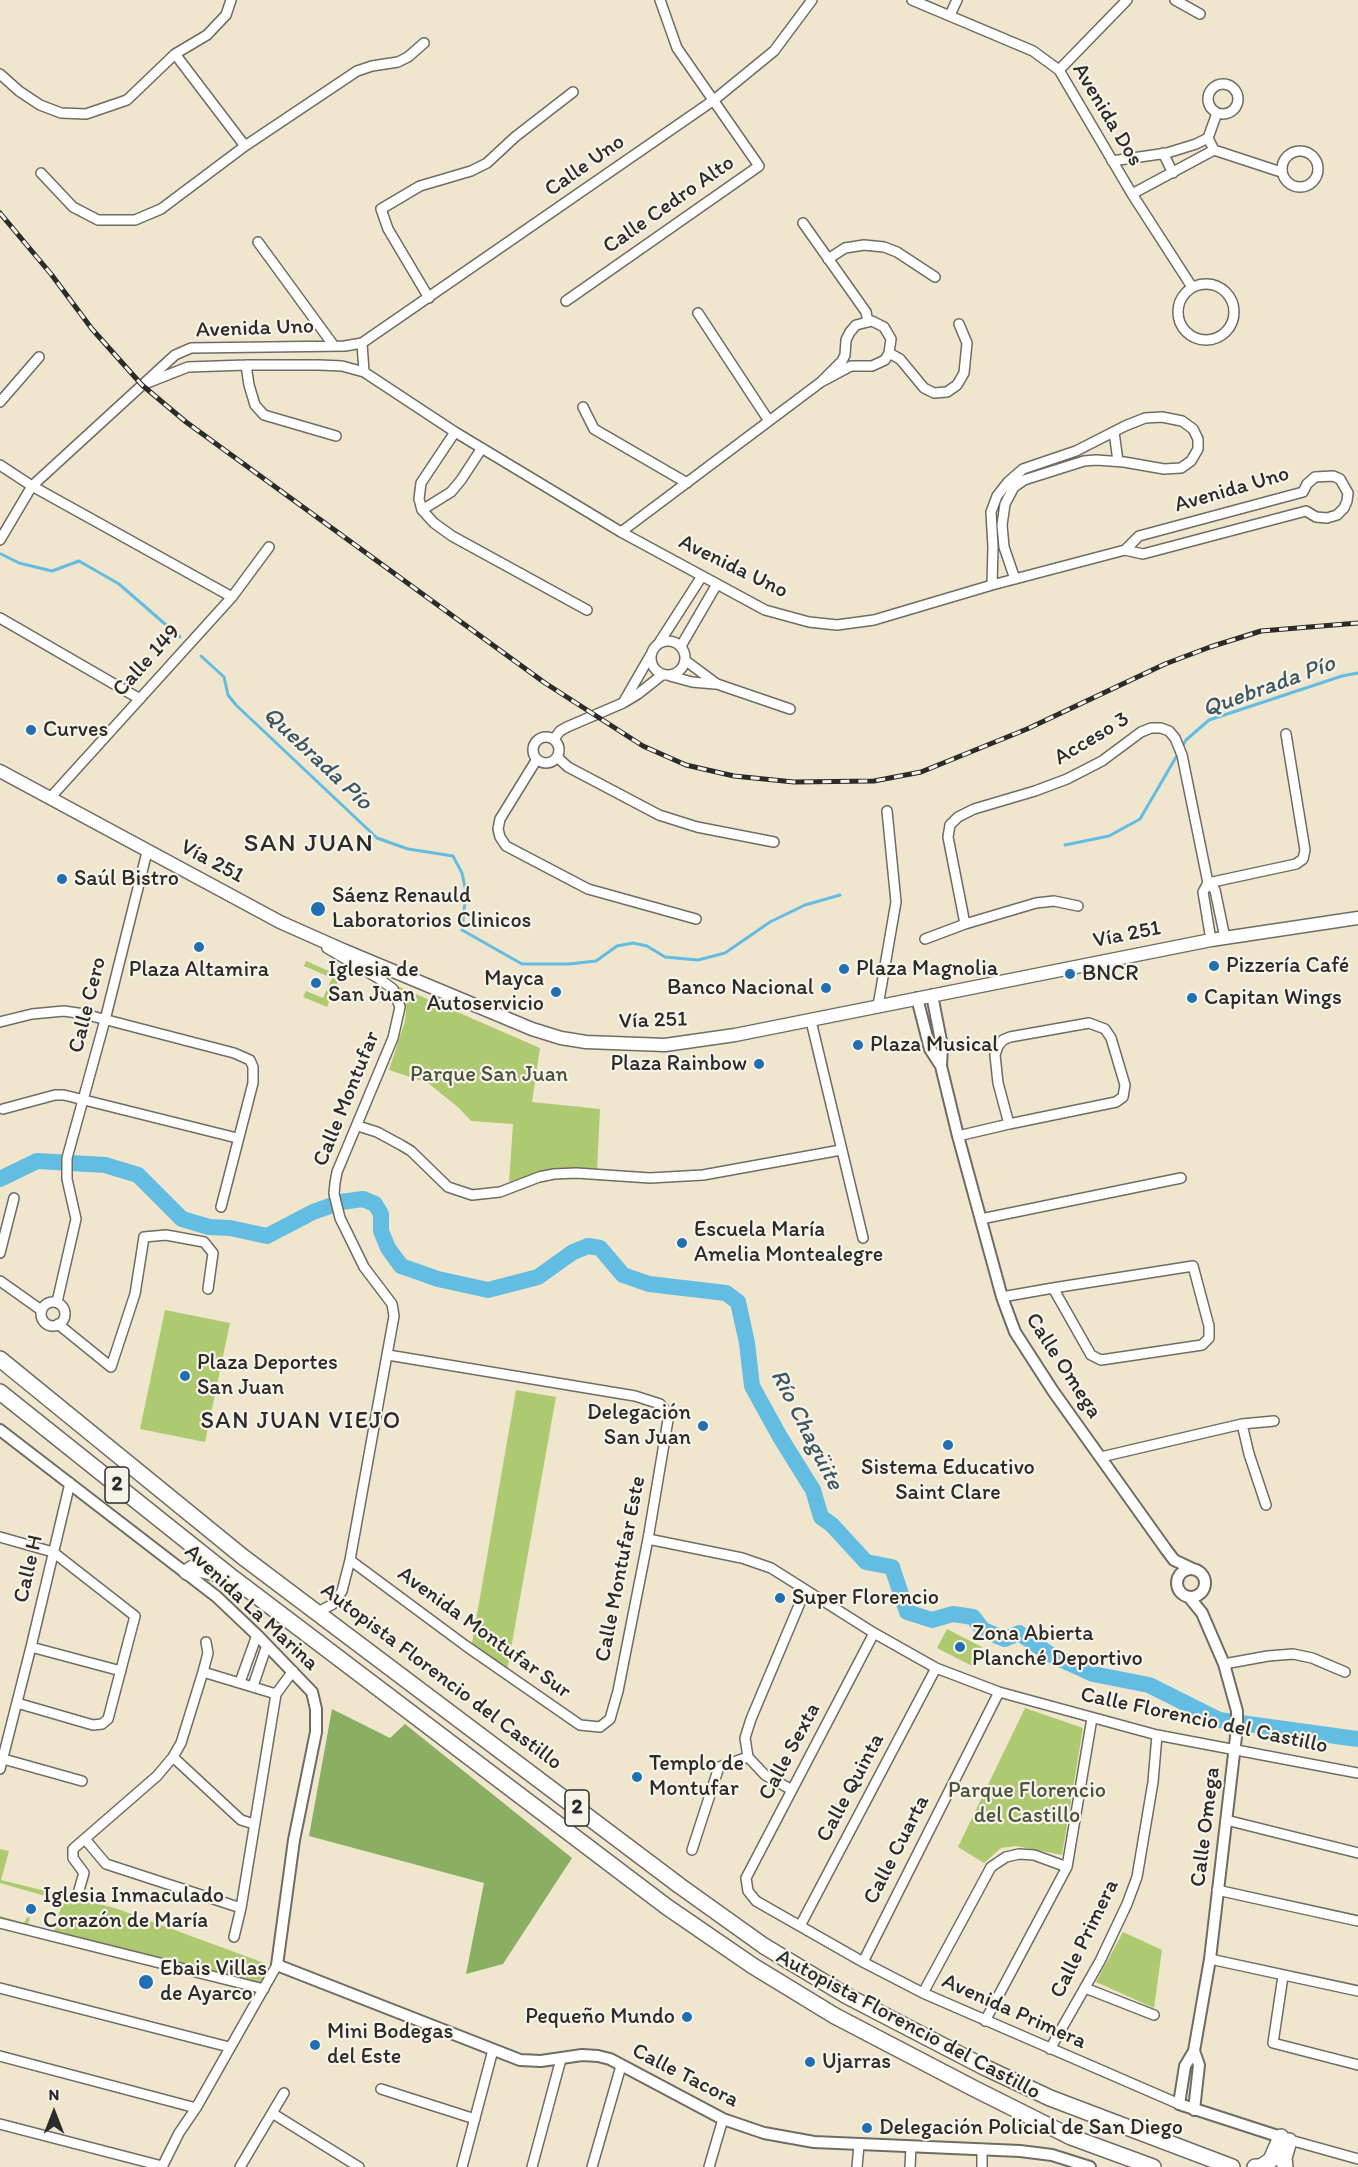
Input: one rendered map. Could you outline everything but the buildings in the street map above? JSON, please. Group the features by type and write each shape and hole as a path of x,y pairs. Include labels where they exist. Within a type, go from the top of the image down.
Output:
{"highway":[{"name":"Autopista Florencio del Castillo","path":"0,1359 243,1557 680,1886 782,1957 847,1996 984,2067 1050,2098 1232,2167"},
{"name":"Autopista Florencio del Castillo","path":"0,1392 233,1578 668,1907 753,1966 834,2016 975,2089 1071,2137 1153,2167"},
{"path":"187,1572 193,1568 233,1578"},
{"path":"1212,2160 1261,2167 1271,2160 1285,2138"},
{"path":"1285,2138 1285,2167"}],"main road":[{"name":"Vía 251","path":"0,771 280,922 532,1029 561,1038 665,1046 811,1021 1211,940 1358,918"}],"street":[{"path":"0,74 40,105 61,113 86,114 127,100 175,54 207,35 226,15 231,0"},
{"path":"660,0 677,48 714,100"},
{"name":"Calle Uno","path":"362,343 714,100 774,51 812,0"},
{"name":"Avenida Dos","path":"912,0 1034,51 1059,70 1132,194 1192,287"},
{"path":"950,15 957,0"},
{"path":"1059,70 1127,0"},
{"path":"1175,0 1200,14"},
{"path":"41,173 73,207 98,220 135,220 161,209 245,146 357,71 398,62 408,57 424,43"},
{"path":"175,54 245,146"},
{"path":"429,298 388,229 381,209 420,186 471,171 487,163 515,137 573,92"},
{"name":"Calle Cedro Alto","path":"566,300 759,166 714,100"},
{"path":"1112,161 1163,153 1196,144 1208,138 1217,113"},
{"path":"1208,138 1214,150 1281,172 1288,183 1300,187 1312,182 1318,172 1318,166 1307,151 1294,151 1283,160 1281,172"},
{"path":"1132,194 1214,150"},
{"path":"1163,153 1173,173"},
{"path":"803,223 866,312 868,322"},
{"path":"258,242 334,346"},
{"path":"828,259 846,248 864,245 884,247 897,252 934,277"},
{"path":"1202,284 1216,286 1230,298 1234,310 1233,319 1221,335 1205,340 1194,338 1180,324 1178,305 1185,293 1192,287 1202,284"},
{"path":"698,313 769,421"},
{"path":"621,532 821,381 846,356 846,340 856,325 868,322 879,324 889,333 891,339 889,353 885,360 872,366 851,366 821,381"},
{"path":"889,353 900,360 924,388 934,393 947,392 957,384 963,373 967,343 959,324"},
{"path":"362,343 364,372"},
{"name":"Avenida Uno","path":"142,385 175,355 192,348 345,346 362,343"},
{"path":"345,346 361,354"},
{"path":"342,366 361,354"},
{"path":"0,402 39,357"},
{"path":"246,365 255,405 264,415 336,436"},
{"name":"Avenida Uno","path":"142,385 188,367 342,366 364,372 455,432 621,532 765,610 809,622 837,625 874,620 992,585 1125,550 1143,554 1306,511 1316,517 1327,518 1337,515 1344,508 1348,493 1340,479 1333,476 1315,477 1307,484 1303,492 1139,536 1125,550"},
{"path":"0,540 32,486 142,385"},
{"path":"583,407 594,429 687,483"},
{"path":"992,585 991,512 997,496 1023,469 1076,451 1145,418 1162,417 1182,421 1193,429 1198,439 1198,449 1191,461 1181,468 1164,469 1118,461 1084,461 1024,480 1014,487 1005,504 1002,525 1004,547 1015,579"},
{"path":"455,432 421,483 419,499 422,510 434,524 452,536 587,610"},
{"path":"1114,432 1118,461"},
{"path":"422,510 451,492 482,448"},
{"path":"1048,460 1051,472"},
{"path":"0,465 32,486 232,597"},
{"path":"991,526 1002,525"},
{"name":"Calle 149","path":"50,798 232,597 269,547"},
{"path":"623,704 654,648 702,576"},
{"path":"681,646 717,584"},
{"path":"0,618 140,699"},
{"path":"555,739 560,731 567,727 623,704 665,675 676,674 683,669 686,661 681,646 675,642 659,643"},
{"path":"651,656 651,664 655,670 665,675 692,682 717,684 789,709"},
{"path":"686,661 717,684"},
{"name":"Acceso 3","path":"965,924 948,837 950,825 958,817 974,808 1035,791 1067,779 1102,761 1141,732 1151,728 1169,731 1175,738 1182,755 1208,883"},
{"path":"1211,940 1203,892 1208,883 1296,864 1303,859 1305,850 1286,734"},
{"path":"543,736 555,739 559,751 557,757 548,763 537,759 533,754 534,743 543,736"},
{"path":"557,757 568,767 659,814 697,827 774,842"},
{"path":"537,759 500,819 498,829 506,846 588,889 696,919"},
{"path":"878,1006 896,902 887,811"},
{"name":"Calle Cero","path":"57,1302 76,1220 66,1163 147,852"},
{"path":"1208,883 1215,890 1225,938"},
{"path":"925,939 965,924 1036,903 1054,901 1078,906"},
{"name":"Calle Montufar","path":"280,922 378,978 393,989 400,1007 397,1027 358,1126 337,1172 334,1194 340,1218 364,1267 394,1310 388,1355 376,1407 350,1560 339,1598 318,1612"},
{"name":"Calle Omega","path":"932,995 942,1047 941,1066 958,1137 1008,1318 1024,1348 1174,1560 1178,1577"},
{"name":"Calle Omega","path":"917,998 930,1049 941,1066"},
{"path":"0,1022 32,1014 63,1011 234,1053 250,1060 253,1067 252,1083 221,1207"},
{"path":"811,1021 863,1238"},
{"path":"958,1137 1116,1102 1123,1097 1125,1085 1111,1038 1105,1029 1089,1023 1003,1040 995,1054 998,1083 1009,1124"},
{"path":"3,1109 55,1095 71,1096 237,1138"},
{"path":"358,1126 377,1132 401,1144 448,1187 472,1195 500,1192 554,1174 576,1173 650,1178 703,1175 841,1150"},
{"path":"981,1219 1181,1178"},
{"path":"0,1253 14,1198"},
{"path":"58,1324 111,1367 135,1294 144,1237 166,1235 204,1242 213,1253 208,1289"},
{"path":"1002,1297 1053,1288 1193,1266 1209,1326 1209,1338 1202,1345 1101,1360 1091,1355 1053,1288"},
{"path":"0,1281 41,1310"},
{"path":"50,1302 57,1302 62,1306 63,1319 58,1324 49,1325 45,1323 41,1310 50,1302"},
{"name":"Calle Montufar Este","path":"388,1355 635,1396 660,1404 669,1414 648,1539 614,1709 610,1719 600,1727"},
{"path":"1101,1457 1242,1424 1274,1421"},
{"path":"1242,1424 1249,1454 1266,1504"},
{"name":"Avenida La Marina","path":"0,1430 187,1572 257,1635 312,1692 316,1709 316,1732 294,1840 277,1965"},
{"name":"Calle H","path":"0,1769 32,1647 70,1483"},
{"path":"0,1537 53,1552 135,1616 108,1719 102,1724 93,1725 17,1703"},
{"name":"Calle Florencio del Castillo","path":"648,1539 742,1558 771,1568 874,1633 936,1668 999,1692 1157,1735 1358,1773"},
{"name":"Avenida Montufar Sur","path":"350,1560 466,1646 580,1725 600,1727"},
{"name":"Calle Omega","path":"1174,1560 1193,1569"},
{"path":"1193,1569 1201,1574 1205,1582 1202,1591 1194,1597 1189,1597 1180,1592 1177,1582 1178,1577 1184,1571 1193,1569"},
{"path":"792,1790 765,1775 747,1757 745,1738 805,1591"},
{"name":"Calle Omega","path":"1202,1591 1202,1613"},
{"name":"Calle Omega","path":"1179,2104 1185,2066 1194,2051 1210,1959 1237,1728 1237,1711 1224,1664 1202,1613 1189,1597"},
{"name":"Calle Sexta","path":"747,1892 746,1878 874,1633"},
{"path":"240,1682 257,1635"},
{"path":"79,1890 84,1873 72,1854 73,1849 157,1776 173,1757 180,1743 203,1672 208,1653 206,1642"},
{"path":"253,1686 267,1645"},
{"path":"32,1647 121,1671"},
{"path":"1224,1664 1293,1654 1312,1658 1345,1672"},
{"name":"Calle Quinta","path":"800,1926 936,1668"},
{"path":"234,1937 241,1908 276,1694 293,1671"},
{"path":"203,1672 276,1694"},
{"name":"Calle Cuarta","path":"863,1962 999,1692"},
{"path":"985,2021 1067,1867 1092,1718"},
{"name":"Calle Primera","path":"1050,2049 1085,1988 1127,1905 1137,1877 1153,1782 1157,1735"},
{"path":"173,1757 241,1820 254,1824"},
{"path":"692,1850 718,1767 747,1757"},
{"path":"1,1759 82,1781"},
{"path":"1226,1820 1358,1853"},
{"path":"85,1839 106,1864 241,1908"},
{"path":"923,1993 991,1867 1006,1857 1019,1854 1034,1855 1067,1867"},
{"path":"1217,1890 1358,1921"},
{"name":"Avenida Primera","path":"747,1892 756,1901 923,1993 1179,2104 1285,2138"},
{"path":"0,1923 264,1989"},
{"path":"1210,1959 1358,1991"},
{"path":"0,2124 162,2167 179,2133 196,2108 277,1965"},
{"name":"Calle Tacora","path":"277,1965 520,2060 541,2061 582,2055 598,2056 610,2060 723,2119 764,2133 814,2142 982,2149 1052,2155 1090,2167"},
{"path":"1283,1976 1273,2043 1358,2065"},
{"path":"0,1988 229,2047"},
{"path":"1085,1988 1154,2015"},
{"path":"462,2167 493,2050"},
{"name":"Calle Omega","path":"1194,2051 1198,2065 1194,2110"},
{"path":"0,2056 196,2108"},
{"path":"532,2167 561,2059"},
{"path":"592,2167 621,2066"},
{"path":"381,2089 475,2119"},
{"path":"240,2167 284,2093"},
{"path":"272,2113 359,2167"},
{"path":"709,2167 723,2119"},
{"path":"1285,2138 1358,2159"},
{"path":"856,2167 859,2145"},
{"path":"910,2167 911,2147"},
{"path":"982,2149 982,2167"}],"green space":[{"path":"306,961 340,976 327,1007 303,997 306,991 323,998 332,978 304,966"},
{"name":"Parque San Juan","path":"395,985 540,1048 532,1102 600,1109 597,1172 565,1169 537,1172 509,1182 513,1124 471,1121 428,1083 389,1070 405,1021 406,1010 404,1000"},
{"name":"Plaza Deportes San Juan","path":"165,1310 230,1323 205,1442 140,1429"},
{"path":"516,1390 556,1397 507,1671 472,1643"},
{"name":"Zona Abierta Planché Deportivo","path":"947,1629 982,1647 972,1666 937,1648"},
{"name":"Parque Florencio del Castillo","path":"1025,1708 1083,1728 1062,1855 1016,1846 1001,1848 984,1863 958,1847"},
{"path":"332,1709 390,1738 405,1724 572,1858 503,1964 466,1974 484,1883 309,1836"},
{"path":"0,1849 9,1851 1,1880 115,1908 267,1964 261,1986 0,1920 0,1916 24,1923 27,1917 30,1918 28,1925 54,1931 63,1901 0,1883"},
{"path":"1123,1932 1162,1950 1154,2008 1096,1982"}],"waterway":[{"name":"Quebrada Pío","path":"1,554 19,563 52,571 79,561 119,584 180,637"},
{"name":"Quebrada Pío","path":"201,656 224,677 228,695 236,705 377,838 408,849 453,856 462,873 466,892 462,930 522,964 569,964 596,961 617,946 633,943 647,946 665,957 698,960 725,953 770,922 805,905 840,895"},
{"name":"Quebrada Pío","path":"1065,845 1109,836 1140,819 1186,740 1209,720 1342,676 1358,673"},
{"name":"Río Chagüite","path":"0,1179 37,1161 105,1165 138,1175 182,1219 209,1227 230,1228 267,1236 313,1212 341,1202 363,1199 375,1204 381,1214 381,1231 388,1248 401,1266 438,1279 488,1290 538,1277 573,1252 588,1246 600,1248 623,1275 649,1284 726,1293 738,1302 747,1343 752,1386 813,1490 821,1517 832,1525 866,1562 892,1567 907,1612 932,1620 953,1614 973,1617 983,1630 1005,1639 1019,1633 1051,1655 1093,1674 1149,1685 1219,1720 1358,1739"}],"railway":[{"path":"0,213 51,274 92,329 142,385 186,422 545,683 643,746 686,765 734,776 794,782 874,781 921,772 1027,729 1165,664 1210,647 1261,631 1358,623"}],"place":[{"name":"Curves","path":"31,730"},
{"name":"Saúl Bistro","path":"62,879"},
{"name":"Sáenz Renauld Laboratorios Clinicos","path":"318,909"},
{"name":"Plaza Altamira","path":"199,947"},
{"name":"Pizzería Café","path":"1214,966"},
{"name":"Plaza Magnolia","path":"844,969"},
{"name":"BNCR","path":"1070,974"},
{"name":"Iglesia de San Juan","path":"316,983"},
{"name":"Banco Nacional","path":"826,988"},
{"name":"Mayca Autoservicio","path":"556,992"},
{"name":"Capitan Wings","path":"1192,998"},
{"name":"Plaza Musical","path":"858,1045"},
{"name":"Plaza Rainbow","path":"759,1064"},
{"name":"Escuela María Amelia Montealegre","path":"682,1243"},
{"name":"Plaza Deportes San Juan","path":"185,1376"},
{"name":"Delegación San Juan","path":"703,1426"},
{"name":"Sistema Educativo Saint Clare","path":"948,1445"},
{"name":"Super Florencio","path":"780,1598"},
{"name":"Zona Abierta Planché Deportivo","path":"960,1647"},
{"name":"Templo de Montufar","path":"637,1777"},
{"name":"Iglesia Inmaculado Corazón de María","path":"31,1909"},
{"name":"Ebais Villas de Ayarco","path":"146,1982"},
{"name":"Pequeño Mundo","path":"687,2017"},
{"name":"Mini Bodegas del Este","path":"315,2045"},
{"name":"Ujarras","path":"810,2062"},
{"name":"Delegación Policial de San Diego","path":"867,2128"}],"district":[{"name":"SAN JUAN","path":"309,844"},
{"name":"SAN JUAN VIEJO","path":"301,1422"}]}
